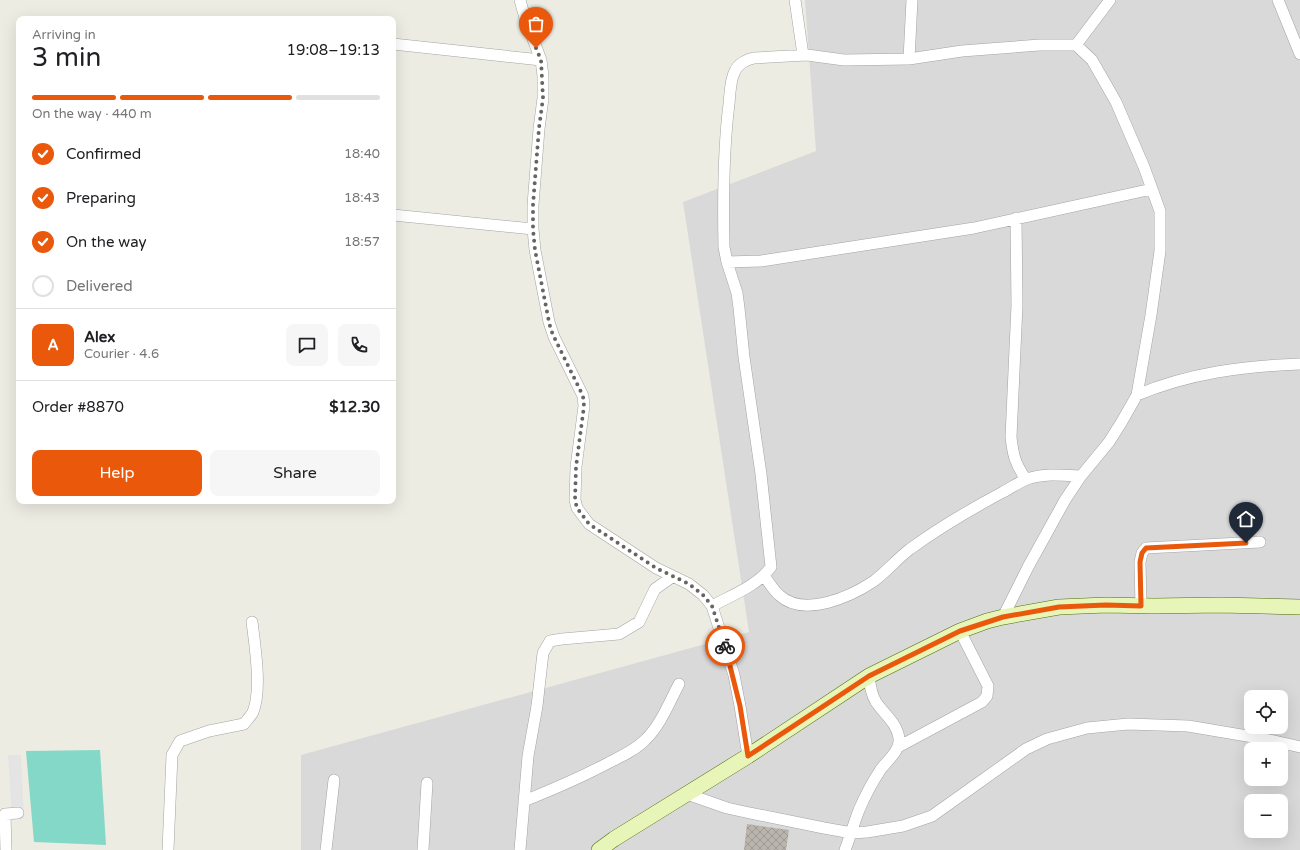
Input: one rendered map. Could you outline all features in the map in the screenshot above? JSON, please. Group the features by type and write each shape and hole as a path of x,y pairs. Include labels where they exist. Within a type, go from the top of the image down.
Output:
{"main road":[{"path":"599,850 614,839 748,756 869,676 960,631 1003,617 1059,607 1106,605 1220,605 1300,607"}],"street":[{"path":"520,0 524,18 541,60 543,98 534,182 533,229 535,250 549,322 554,337 583,396 584,406 576,467 575,500 577,508 589,524 656,568 689,584 703,595 712,606 734,675 748,756"},
{"path":"795,0 803,55"},
{"path":"909,58 912,0"},
{"path":"1076,45 1110,0"},
{"path":"1278,0 1300,54"},
{"path":"396,44 541,60"},
{"path":"712,606 757,581 764,576 771,567 737,293 727,262 724,241 725,133 735,70 750,59 803,55 844,60 909,58 962,51 1040,45 1076,45 1092,60 1116,102 1144,167 1160,211 1160,251 1151,315 1137,395 1108,442 1081,476 1065,500 1028,567 1003,617"},
{"path":"727,262 769,260 974,228 1152,189"},
{"path":"396,215 533,229"},
{"path":"1016,218 1017,305 1011,437 1013,456 1026,479"},
{"path":"1137,395 1156,387 1191,376 1224,371 1300,364"},
{"path":"764,576 778,595 788,602 803,605 823,604 850,595 873,581 908,551 934,532 1026,479 1050,475 1081,476"},
{"path":"1141,606 1140,562 1142,553 1146,548 1260,542"},
{"path":"520,850 528,756 543,653 550,642 562,639 619,634 639,622 655,589 672,576"},
{"path":"168,850 172,755 180,741 208,731 244,724 252,713 257,698 256,658 252,622"},
{"path":"845,850 859,809 872,784 898,747 982,702 987,696 988,686 960,631"},
{"path":"869,676 871,690 876,702 889,717 896,729 899,739 898,747"},
{"path":"524,801 563,786 628,752 646,740 660,721 679,684"},
{"path":"687,794 721,806 746,812 852,833 903,826 932,816 1026,749 1047,738 1087,728 1128,724 1188,726 1265,739 1300,747"},
{"path":"326,850 334,780"},
{"path":"423,850 427,783"},
{"path":"6,850 5,814 18,813"}],"shaded area":[{"path":"805,0 1300,0 1300,850 301,850 301,755 749,632 683,202 816,151"},
{"path":"100,750 106,845 34,842 26,751"},
{"path":"8,755 21,755 24,818 12,818"}],"building":[{"path":"747,824 789,830 786,850 744,850"}],"way so far":[{"path":"536,48 541,60 543,98 533,205 533,229 535,250 549,322 562,355 583,396 584,406 576,467 575,500 577,508 589,524 656,568 689,584 703,595 712,606 725,646"}],"route":[{"path":"725,646 734,675 748,756 869,676 960,631 1003,617 1059,607 1106,605 1141,606 1140,562 1142,553 1146,548 1246,543"}]}
